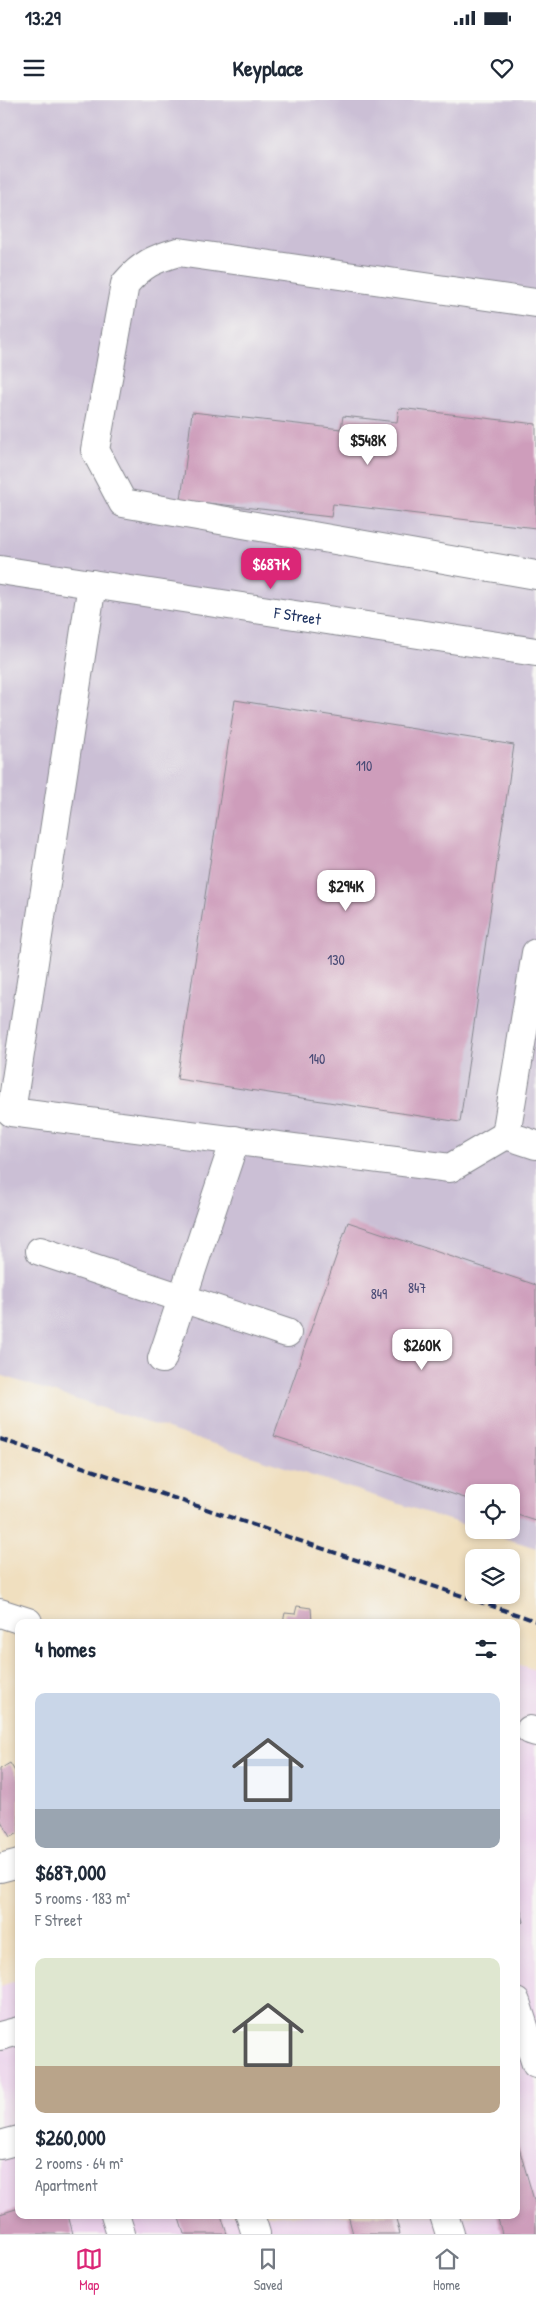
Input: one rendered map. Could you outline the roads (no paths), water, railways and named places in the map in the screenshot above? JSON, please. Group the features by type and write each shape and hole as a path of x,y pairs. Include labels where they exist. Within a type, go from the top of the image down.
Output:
{"street":[{"path":"536,303 178,252 156,258 139,268 125,284 95,450 123,503 536,575"},
{"name":"F Street","path":"0,570 536,652"},
{"path":"92,584 6,1111 450,1168 506,1136 536,1145"},
{"path":"506,1136 536,953"},
{"path":"162,1359 235,1140"},
{"path":"40,1251 287,1333"},
{"path":"0,1613 19,1619"},
{"path":"0,1868 15,1864"},
{"path":"520,2014 536,2064"},
{"path":"0,2036 15,2032"},
{"path":"0,2145 15,2141"},
{"path":"116,2219 121,2234"},
{"path":"251,2219 256,2234"},
{"path":"445,2219 450,2234"}],"railway":[{"path":"0,1439 536,1621"}]}
